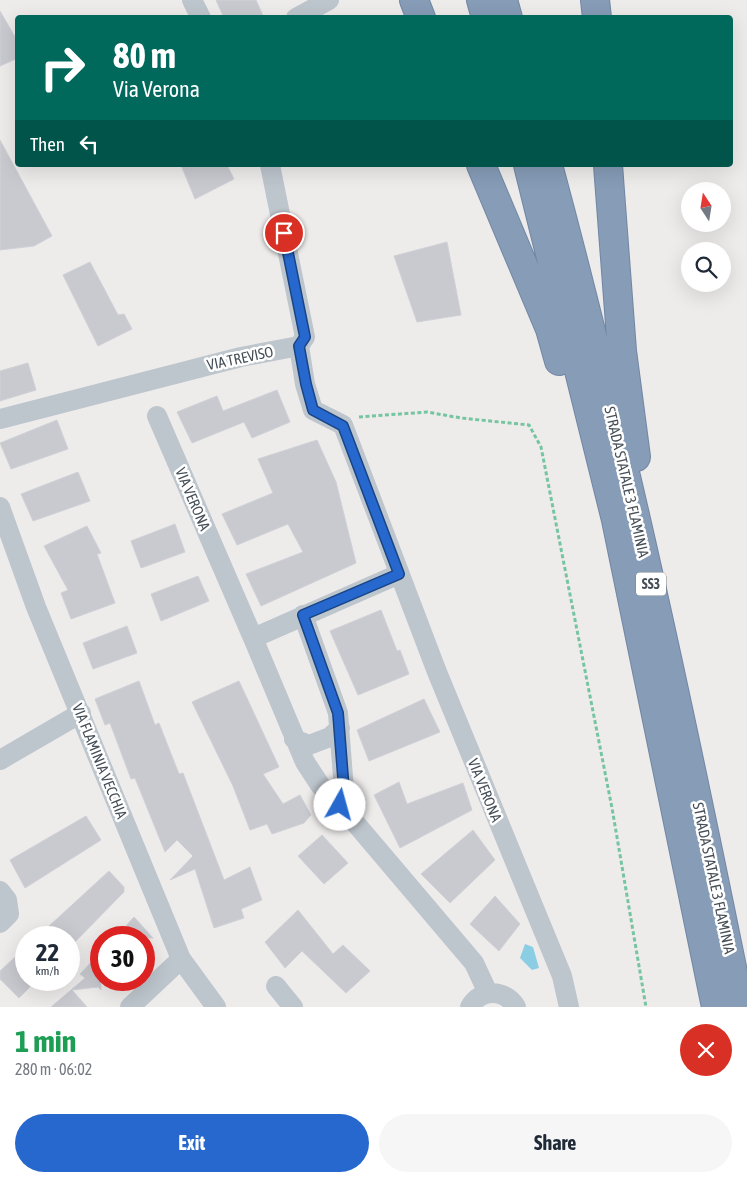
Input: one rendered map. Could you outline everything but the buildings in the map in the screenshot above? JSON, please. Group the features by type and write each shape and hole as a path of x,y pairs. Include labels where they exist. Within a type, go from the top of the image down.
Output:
{"highway":[{"path":"414,0 420,15"},
{"path":"481,0 485,15"},
{"path":"503,0 507,15"},
{"path":"595,0 597,15"},
{"path":"482,167 550,329 589,471 619,596 663,685"},
{"name":"STRADA STATALE 3 FLAMINIA","path":"528,167 616,520 663,685 740,1007"},
{"name":"STRADA STATALE 3 FLAMINIA","path":"549,167 598,361 663,685 716,1007"},
{"path":"608,167 626,383 637,462 662,592 663,685"}],"street":[{"path":"192,0 200,15"},
{"path":"302,15 329,0"},
{"path":"270,167 305,337 299,346"},
{"name":"VIA VERONA","path":"299,346 313,410 334,419 343,426 437,672 562,976 568,1007"},
{"name":"VIA TREVISO","path":"0,419 241,357 299,346"},
{"name":"VIA VERONA","path":"157,416 305,762 320,785 340,805 474,963 488,993"},
{"name":"VIA FLAMINIA VECCHIA","path":"0,507 36,607 181,959 216,1007"},
{"path":"253,638 399,574"},
{"path":"303,615 333,696 340,728 344,790 340,805"},
{"path":"0,760 81,713"},
{"path":"294,739 309,745 330,737 340,728"},
{"path":"0,891 7,900 9,914 0,924"},
{"path":"130,1007 181,959"},
{"path":"276,986 293,1007"},
{"path":"470,1007 480,996 488,993 504,994 516,1007"}],"path":[{"path":"334,419 427,412 461,418 529,424 541,447 556,520 612,808 646,1007"}],"water":[{"path":"525,944 533,947 539,968 532,970 520,958"}],"route":[{"path":"284,233 305,337 299,346 313,410 334,419 343,426 399,574 303,615 338,713 344,790 340,805"}]}
